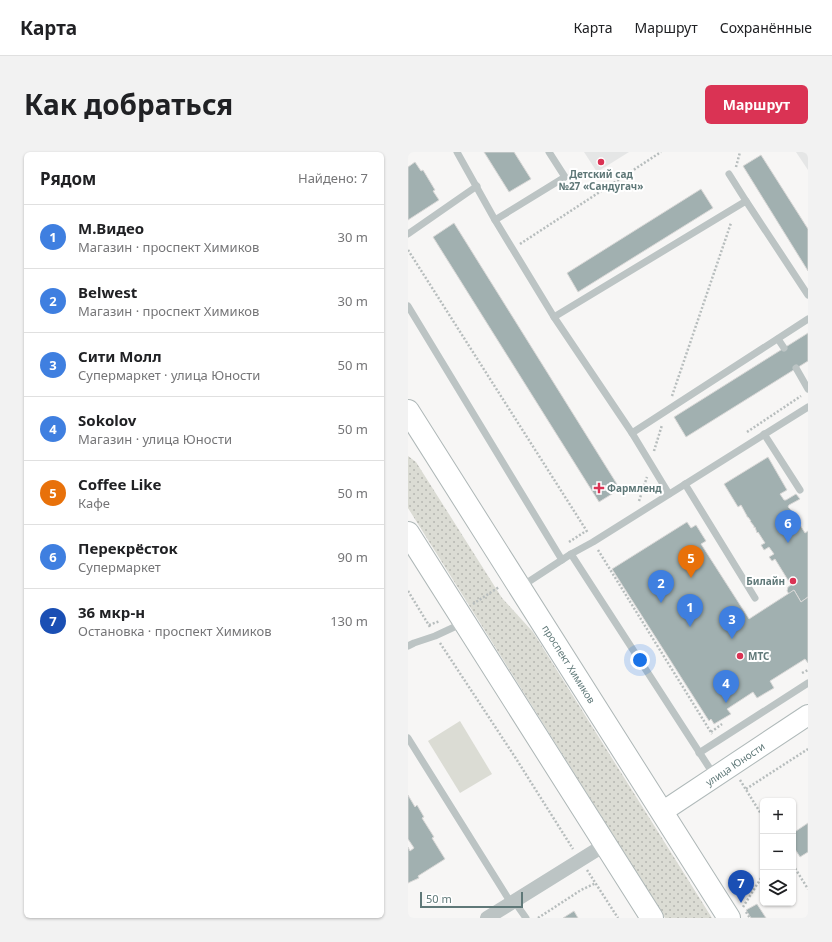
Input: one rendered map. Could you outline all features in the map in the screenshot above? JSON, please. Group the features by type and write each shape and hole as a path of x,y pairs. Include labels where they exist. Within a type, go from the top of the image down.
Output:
{"main road":[{"name":"проспект Химиков","path":"408,411 418,442 520,587 729,918"},
{"path":"408,533 652,918"}],"street":[{"name":"улица Юности","path":"662,812 808,715"},
{"path":"487,918 606,844"}],"lane":[{"path":"457,152 554,317 632,433 650,465 669,494"},
{"path":"496,220 565,178 549,152"},
{"path":"730,174 808,295"},
{"path":"408,234 477,186"},
{"path":"554,317 746,201"},
{"path":"408,306 562,560"},
{"path":"632,433 808,319"},
{"path":"778,339 784,348"},
{"path":"796,368 808,389"},
{"path":"520,587 808,407"},
{"path":"764,434 800,490"},
{"path":"685,484 755,598"},
{"path":"571,554 715,777"},
{"path":"408,646 436,636 465,622"},
{"path":"699,753 808,683"},
{"path":"408,738 513,902 526,918"}],"path":[{"path":"514,248 661,152"},
{"path":"735,183 735,171 740,152"},
{"path":"634,504 640,500 667,410 736,207"},
{"path":"408,250 589,535 595,531"},
{"path":"593,542 711,732"},
{"path":"408,591 618,918"},
{"path":"746,789 808,749"},
{"path":"796,870 808,889"},
{"path":"750,918 743,907 760,880"},
{"path":"538,918 581,890 596,883"}],"shaded area":[{"name":"Детский сад №27 «Сандугач»","path":"584,152 629,152 597,172"},
{"path":"796,152 808,152 808,170"},
{"path":"408,456 416,462 502,598 533,632 712,918 665,918 408,508"},
{"path":"460,721 492,774 460,793 428,741"}],"building":[{"path":"484,152 514,152 531,179 509,192"},
{"path":"761,155 808,229 808,271 743,166"},
{"path":"415,162 421,171 423,170 439,200 408,220 408,167"},
{"path":"701,189 713,208 578,292 567,273"},
{"path":"454,223 620,489 599,502 433,237"},
{"path":"808,333 808,361 686,437 674,417"},
{"path":"768,457 787,490 780,494 784,500 796,494 800,499 788,507 793,512 805,533 808,531 808,597 801,602 794,590 789,594 787,591 788,587 791,585 775,559 772,561 769,557 774,554 769,547 764,550 761,545 765,543 758,532 757,533 755,527 754,528 741,505 738,507 724,484"},
{"path":"687,522 691,528 696,525 706,541 701,544 749,619 794,590 801,602 808,597 808,663 805,659 770,681 774,688 757,698 753,692 727,709 731,714 714,724 711,719 709,721 612,569"},
{"path":"408,795 415,807 417,805 424,817 422,818 445,859 418,876 419,878 408,883 408,847 410,851 414,848 408,839"},
{"path":"808,823 808,852 800,857 796,851 796,831"},
{"path":"757,904 766,918 751,918 746,910"},
{"path":"574,911 578,918 563,918"}],"place":[{"name":"Детский сад №27 «Сандугач»","path":"601,162"},
{"name":"Фармленд","path":"599,488"},
{"name":"Перекрёсток","path":"788,543"},
{"name":"Coffee Like","path":"691,578"},
{"name":"Билайн","path":"793,581"},
{"name":"Belwest","path":"661,603"},
{"name":"М.Видео","path":"690,627"},
{"name":"Сити Молл","path":"732,639"},
{"name":"МТС","path":"740,656"},
{"name":"Sokolov","path":"726,703"},
{"name":"36 мкр-н","path":"741,903"}]}
